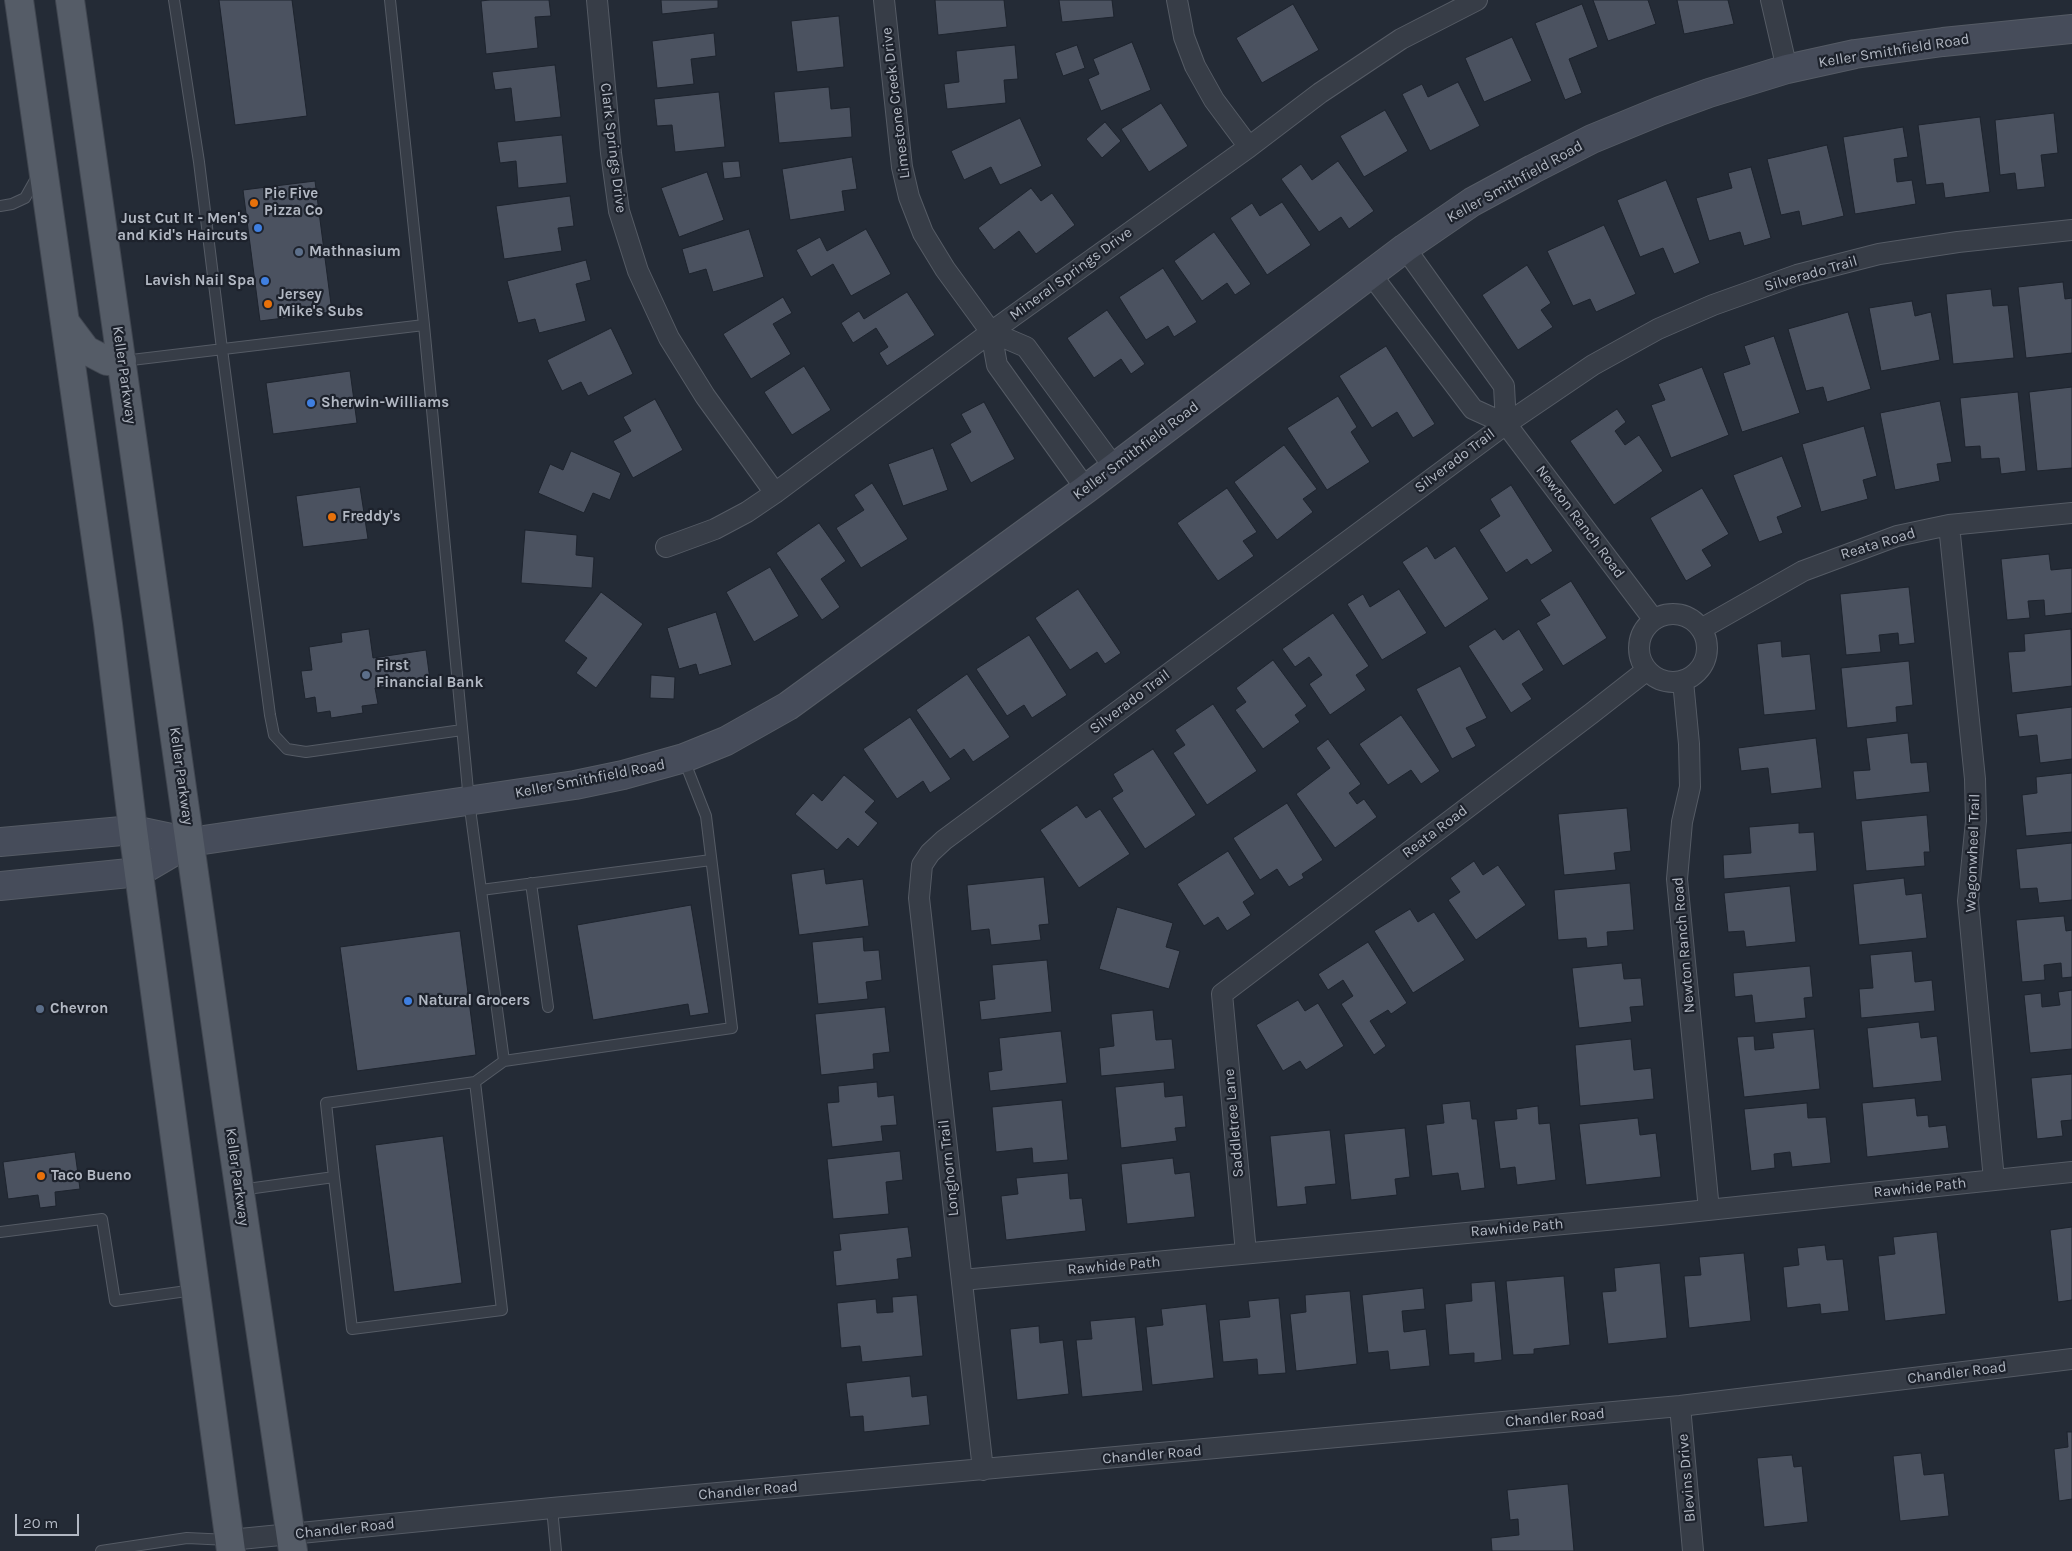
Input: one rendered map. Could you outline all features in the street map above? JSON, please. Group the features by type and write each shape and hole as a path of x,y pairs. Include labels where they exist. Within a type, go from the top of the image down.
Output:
{"main road":[{"path":"19,0 108,624 133,830 231,1545"},
{"name":"Keller Parkway","path":"70,0 239,1190 292,1542"},
{"name":"Keller Smithfield Road","path":"190,842 575,785 623,775 684,758 726,741 788,706 1086,489 1370,273 1472,202 1592,139 1709,93 1787,69 1855,54 1943,42 2072,29"},
{"path":"64,321 86,350 107,361 122,362"},
{"path":"0,842 133,830 190,842"},
{"path":"0,886 139,872 190,842"}],"street":[{"name":"Clark Springs Drive","path":"597,0 611,152 619,211 638,271 669,338 705,396 775,493"},
{"name":"Limestone Creek Drive","path":"884,0 902,167 909,197 923,233 940,262 991,332 997,366 1086,489"},
{"path":"1177,0 1184,37 1196,66 1214,100 1249,147"},
{"name":"Mineral Springs Drive","path":"666,548 715,529 747,512 991,332 1249,147 1320,92 1401,39 1477,0"},
{"path":"1771,0 1787,69"},
{"name":"Silverado Trail","path":"922,866 930,853 944,840 1506,424 1594,365 1658,330 1713,305 1797,276 1878,254 1958,242 2072,230"},
{"path":"1405,248 1504,386 1506,424"},
{"name":"Newton Ranch Road","path":"1370,273 1473,409 1506,424 1654,620"},
{"path":"991,332 1026,347 1114,467"},
{"name":"Reata Road","path":"1701,629 1803,571 1897,536 1949,526 2072,513"},
{"name":"Wagonwheel Trail","path":"1949,526 1975,779 1976,821 1968,901 1994,1180"},
{"path":"1674,614 1694,621 1701,629 1706,644 1705,660 1700,669 1692,676 1683,681 1663,681 1654,677 1646,670 1641,660 1640,638 1654,620 1674,614"},
{"name":"Reata Road","path":"1222,994 1592,714 1646,670"},
{"name":"Newton Ranch Road","path":"1683,681 1689,744 1690,787 1682,822 1677,879 1709,1210"},
{"name":"Longhorn Trail","path":"922,866 919,898 983,1470"},
{"name":"Saddletree Lane","path":"1222,994 1246,1253"},
{"name":"Rawhide Path","path":"962,1280 1709,1210 2072,1172"},
{"name":"Chandler Road","path":"231,1545 292,1542 552,1508 1680,1406 2072,1359"},
{"name":"Blevins Drive","path":"1680,1406 1694,1551"}],"lane":[{"path":"174,0 199,162 268,706 274,735 287,749 306,752 462,730"},
{"path":"390,0 424,325 469,802 504,1061"},
{"path":"0,206 12,204 24,198 42,168"},
{"path":"122,362 424,325"},
{"path":"475,1082 502,1310 352,1329 326,1103 475,1082 504,1061 732,1028 706,816 684,758"},
{"path":"481,890 712,860"},
{"path":"531,883 548,1007"},
{"path":"239,1190 334,1178"},
{"path":"0,1232 102,1219 115,1301 196,1290"},
{"path":"552,1508 556,1551"},
{"path":"101,1551 187,1538 231,1545"}],"building":[{"path":"219,0 292,0 307,116 235,125"},
{"path":"549,0 551,16 535,17 538,48 486,54 481,1"},
{"path":"661,0 718,0 718,8 662,14"},
{"path":"935,0 1004,0 1007,27 938,35"},
{"path":"1059,0 1112,0 1114,17 1062,22"},
{"path":"1593,0 1648,0 1656,24 1608,41"},
{"path":"1677,0 1728,0 1734,24 1684,34"},
{"path":"1293,4 1319,50 1262,83 1236,38"},
{"path":"1582,4 1598,47 1569,59 1582,93 1565,100 1535,23"},
{"path":"839,16 844,67 797,72 791,21"},
{"path":"714,33 716,56 691,59 694,84 657,88 652,41"},
{"path":"1512,37 1532,81 1484,102 1465,58"},
{"path":"1132,42 1151,90 1101,111 1088,79 1099,74 1093,59"},
{"path":"1015,45 1018,79 1004,80 1006,103 947,109 944,84 959,82 956,51"},
{"path":"1077,45 1085,68 1063,76 1055,53"},
{"path":"555,65 561,117 515,122 511,88 495,90 492,72"},
{"path":"1458,82 1480,126 1430,151 1402,94 1422,84 1428,97"},
{"path":"829,87 831,109 850,107 852,137 779,143 774,92"},
{"path":"719,92 725,147 675,152 672,125 657,126 654,99"},
{"path":"1161,103 1188,146 1149,172 1121,129"},
{"path":"1385,110 1408,151 1364,177 1340,136"},
{"path":"2054,113 2058,153 2041,155 2045,187 2017,190 2015,173 2000,175 1995,120"},
{"path":"1980,117 1990,192 1945,198 1943,183 1926,185 1918,125"},
{"path":"1020,118 1042,166 1000,185 991,167 964,180 951,151"},
{"path":"1105,122 1121,141 1102,158 1086,139"},
{"path":"1903,127 1908,157 1894,159 1897,182 1912,180 1916,204 1855,214 1843,137"},
{"path":"562,135 567,183 518,188 516,161 500,163 497,142"},
{"path":"1827,145 1844,216 1802,226 1799,211 1781,215 1767,159"},
{"path":"852,157 857,189 842,191 845,211 790,220 782,169"},
{"path":"739,161 741,177 724,179 722,162"},
{"path":"1338,161 1374,211 1349,229 1341,217 1319,232 1281,179 1301,164 1312,180"},
{"path":"1751,167 1771,238 1744,246 1740,232 1709,241 1696,198 1732,188 1728,173"},
{"path":"707,172 724,220 679,237 661,188"},
{"path":"1666,180 1700,263 1674,274 1663,248 1640,257 1617,200"},
{"path":"315,181 332,312 260,321 243,190"},
{"path":"1031,188 1041,201 1052,193 1075,225 1036,254 1019,231 994,250 978,228"},
{"path":"570,196 574,226 558,228 562,251 504,259 496,206"},
{"path":"1282,202 1311,245 1267,275 1230,218 1252,203 1260,216"},
{"path":"1604,225 1636,294 1596,312 1590,299 1573,306 1547,251"},
{"path":"749,229 764,277 713,292 706,269 689,274 682,249"},
{"path":"866,229 891,274 851,296 833,264 811,277 796,250 820,237 827,251"},
{"path":"1214,232 1251,284 1235,295 1227,283 1202,301 1174,261"},
{"path":"586,260 591,280 576,284 586,321 539,333 535,319 518,323 507,281"},
{"path":"1527,265 1551,303 1541,310 1553,327 1518,350 1482,295"},
{"path":"1163,268 1197,322 1174,337 1168,326 1146,340 1119,297"},
{"path":"2063,282 2065,299 2072,298 2072,353 2026,358 2018,287"},
{"path":"1991,289 1993,306 2008,305 2014,358 1953,364 1946,294"},
{"path":"907,292 935,335 887,366 879,353 888,347 876,328 853,343 841,323 859,311 864,319"},
{"path":"783,297 792,313 773,324 791,354 751,379 723,334"},
{"path":"1912,301 1915,316 1931,312 1940,360 1881,371 1869,308"},
{"path":"1107,310 1145,364 1131,374 1121,359 1094,378 1067,338"},
{"path":"1848,312 1871,389 1827,402 1823,387 1806,391 1788,329"},
{"path":"611,328 633,374 588,396 581,382 562,391 547,360"},
{"path":"1774,336 1800,413 1742,432 1723,373 1750,364 1744,346"},
{"path":"1386,346 1435,424 1413,438 1397,412 1372,428 1339,376"},
{"path":"804,366 831,410 792,435 764,392"},
{"path":"1702,367 1729,435 1671,458 1651,405 1665,400 1658,384"},
{"name":"Sherwin-Williams","path":"350,371 357,423 273,434 266,383"},
{"path":"2072,387 2072,468 2037,471 2029,392"},
{"path":"2018,392 2026,471 2001,474 1999,458 1981,459 1980,446 1965,447 1960,398"},
{"path":"1338,396 1357,427 1351,432 1370,462 1327,490 1287,428"},
{"path":"655,399 683,450 633,478 613,441 631,431 623,417"},
{"path":"1940,401 1952,462 1937,464 1940,481 1895,490 1880,413"},
{"path":"984,402 1015,459 971,483 950,444 971,432 961,414"},
{"path":"1617,409 1626,422 1615,431 1625,445 1639,435 1663,471 1614,505 1570,441"},
{"path":"1864,426 1877,476 1863,480 1868,499 1821,512 1802,444"},
{"path":"1284,445 1317,489 1303,499 1313,512 1277,540 1234,482"},
{"path":"933,448 948,490 903,506 888,464"},
{"path":"571,451 621,473 610,500 593,493 584,513 538,493 550,464 563,470"},
{"path":"1782,456 1802,507 1777,517 1783,533 1759,542 1733,475"},
{"path":"872,483 908,539 861,568 836,528 864,510 854,495"},
{"path":"1511,485 1553,551 1531,565 1527,559 1506,573 1479,530 1500,516 1490,499"},
{"name":"Freddy's","path":"360,487 368,539 303,547 296,496"},
{"path":"1227,488 1257,532 1243,541 1254,556 1218,581 1177,523"},
{"path":"1702,488 1729,534 1702,550 1712,566 1686,581 1650,518"},
{"path":"819,523 846,561 821,579 840,607 822,620 776,553"},
{"path":"525,530 577,535 576,555 594,557 592,588 521,583"},
{"path":"1427,546 1435,559 1455,546 1489,599 1445,628 1402,562"},
{"path":"2049,554 2051,570 2072,568 2072,613 2045,616 2044,600 2028,601 2030,618 2007,620 2001,559"},
{"path":"770,567 799,616 754,642 726,592"},
{"path":"1571,581 1607,638 1563,666 1536,623 1550,615 1540,600"},
{"path":"1909,587 1915,643 1899,645 1898,633 1879,635 1881,652 1846,655 1840,594"},
{"path":"1078,589 1121,653 1105,664 1097,652 1070,670 1035,618"},
{"path":"1399,589 1427,633 1382,660 1347,604 1363,594 1370,607"},
{"path":"601,592 643,624 596,688 576,673 587,658 564,641"},
{"path":"716,612 732,665 699,675 696,664 679,669 667,628"},
{"path":"1333,613 1369,666 1356,675 1366,690 1330,715 1309,684 1322,675 1309,657 1295,667 1282,649"},
{"name":"First Financial Bank","path":"369,629 373,658 426,650 430,680 375,688 378,704 362,706 363,713 331,718 330,711 317,713 315,697 305,699 301,671 312,670 309,647 342,642 341,633"},
{"path":"1495,629 1503,640 1519,629 1544,670 1522,684 1532,699 1511,713 1468,646"},
{"path":"2071,629 2072,686 2012,693 2008,652 2025,651 2024,634"},
{"path":"1029,635 1067,695 1032,718 1024,705 1007,716 976,669"},
{"path":"1781,641 1782,657 1810,654 1816,710 1764,715 1757,644"},
{"path":"1273,660 1307,706 1295,715 1300,722 1263,749 1235,710 1246,702 1236,688"},
{"path":"1909,661 1913,705 1896,707 1897,722 1847,728 1841,668"},
{"path":"1460,666 1487,718 1466,728 1476,746 1452,759 1416,689"},
{"path":"967,674 1010,737 973,762 964,749 950,759 916,710"},
{"path":"651,675 675,677 674,699 650,698"},
{"path":"1213,704 1257,771 1207,805 1173,753 1185,745 1175,730"},
{"path":"2072,707 2072,759 2040,763 2037,735 2019,737 2016,714"},
{"path":"1401,715 1440,771 1421,784 1411,770 1388,785 1359,744"},
{"path":"910,717 951,779 930,793 923,781 897,799 863,749"},
{"path":"1908,733 1911,763 1927,762 1930,792 1856,800 1853,771 1870,770 1866,738"},
{"path":"1816,738 1822,788 1771,794 1768,768 1741,771 1738,748"},
{"path":"1328,739 1361,784 1349,793 1357,804 1364,799 1377,817 1335,848 1296,794 1330,768 1316,748"},
{"path":"1153,749 1196,815 1145,849 1112,798 1123,791 1113,774"},
{"path":"2072,773 2072,832 2026,836 2022,795 2037,793 2036,777"},
{"path":"844,775 875,801 865,812 878,823 858,847 848,838 837,850 795,814 813,793 822,801"},
{"path":"1287,803 1323,860 1302,874 1304,878 1289,887 1277,869 1260,880 1233,838"},
{"path":"1077,805 1086,818 1100,809 1130,854 1079,888 1040,830"},
{"path":"1627,808 1631,851 1614,853 1616,870 1564,875 1558,814"},
{"path":"1927,815 1930,852 1924,852 1925,866 1866,871 1861,821"},
{"path":"1799,823 1799,833 1814,832 1817,871 1724,879 1723,855 1751,853 1749,827"},
{"path":"2072,843 2072,900 2039,903 2037,888 2020,889 2016,849"},
{"path":"1228,851 1255,894 1243,902 1251,915 1227,931 1218,917 1204,926 1177,884"},
{"path":"1474,861 1483,875 1498,865 1526,905 1476,940 1448,900 1460,892 1450,878"},
{"path":"824,869 826,884 863,879 869,926 799,935 791,874"},
{"path":"1044,877 1049,924 1039,925 1041,940 991,945 989,929 971,931 967,885"},
{"path":"1904,878 1906,895 1922,893 1927,938 1859,945 1853,884"},
{"path":"1630,883 1634,930 1607,932 1608,946 1587,948 1586,938 1558,940 1554,890"},
{"path":"1790,886 1796,942 1746,947 1744,931 1728,932 1724,893"},
{"path":"691,905 709,1013 690,1016 688,1004 593,1020 577,925"},
{"path":"1117,907 1173,923 1166,947 1180,951 1169,989 1099,969"},
{"path":"1410,909 1418,922 1434,912 1465,960 1413,993 1374,931"},
{"path":"2064,916 2066,931 2072,930 2072,977 2062,978 2061,963 2044,965 2045,980 2022,982 2016,920"},
{"name":"Natural Grocers","path":"460,931 476,1055 357,1071 340,947"},
{"path":"863,937 864,951 879,950 882,980 866,982 868,999 818,1004 812,942"},
{"path":"1368,942 1407,1003 1391,1014 1388,1010 1370,1021 1386,1046 1374,1055 1341,1004 1353,996 1343,980 1328,990 1318,974"},
{"path":"1912,951 1915,982 1932,980 1935,1011 1861,1018 1859,989 1873,988 1870,955"},
{"path":"1047,960 1052,1012 981,1020 979,1001 995,999 992,965"},
{"path":"1622,963 1624,979 1641,978 1644,1006 1630,1007 1632,1022 1579,1028 1572,968"},
{"path":"1810,966 1813,997 1804,998 1806,1018 1755,1023 1752,995 1735,997 1733,973"},
{"path":"2072,990 2072,1049 2030,1053 2024,995 2041,993 2042,1007 2060,1005 2058,992"},
{"path":"1298,1000 1305,1011 1318,1003 1344,1046 1306,1070 1300,1061 1283,1071 1256,1025"},
{"path":"885,1007 890,1052 873,1054 874,1069 821,1075 815,1014"},
{"path":"1153,1010 1156,1040 1172,1039 1175,1069 1101,1076 1099,1048 1114,1046 1111,1014"},
{"path":"1919,1022 1921,1038 1937,1036 1942,1081 1873,1088 1867,1028"},
{"path":"1814,1029 1820,1089 1744,1097 1737,1037 1754,1036 1755,1050 1774,1048 1772,1033"},
{"path":"1061,1031 1067,1083 990,1091 988,1072 1002,1070 999,1038"},
{"path":"1631,1039 1634,1070 1651,1068 1654,1099 1580,1106 1575,1045"},
{"path":"2072,1074 2072,1120 2061,1121 2063,1136 2037,1139 2031,1078"},
{"path":"877,1082 878,1097 894,1095 897,1125 881,1126 883,1141 832,1147 827,1103 839,1102 838,1086"},
{"path":"1164,1082 1165,1097 1183,1095 1186,1127 1175,1128 1177,1141 1121,1148 1115,1087"},
{"path":"1915,1098 1917,1116 1928,1115 1929,1127 1946,1125 1949,1148 1867,1157 1862,1103"},
{"path":"1062,1100 1068,1160 1033,1163 1032,1148 996,1152 992,1107"},
{"path":"1470,1101 1472,1119 1477,1119 1485,1188 1461,1191 1458,1173 1432,1176 1426,1125 1444,1123 1442,1104"},
{"path":"1807,1103 1808,1118 1826,1117 1831,1163 1792,1167 1790,1152 1774,1154 1775,1168 1751,1171 1744,1109"},
{"path":"1538,1106 1539,1124 1550,1123 1556,1180 1517,1185 1515,1167 1500,1169 1494,1121 1517,1119 1516,1109"},
{"path":"1638,1118 1640,1135 1656,1133 1661,1177 1586,1185 1579,1124"},
{"path":"1405,1128 1410,1177 1395,1179 1397,1195 1351,1200 1344,1134"},
{"path":"1330,1130 1336,1184 1305,1187 1307,1204 1277,1207 1270,1136"},
{"path":"443,1136 462,1283 394,1292 375,1145"},
{"path":"900,1151 903,1180 886,1182 889,1214 833,1219 827,1159"},
{"name":"Taco Bueno","path":"75,1152 80,1189 55,1192 56,1206 40,1208 38,1195 8,1199 3,1162"},
{"path":"1173,1158 1175,1174 1190,1172 1195,1217 1127,1224 1121,1164"},
{"path":"1068,1173 1070,1199 1082,1198 1086,1231 1006,1240 1001,1196 1018,1194 1016,1178"},
{"path":"908,1227 912,1257 897,1259 899,1279 836,1286 833,1251 841,1250 839,1234"},
{"path":"2072,1227 2072,1300 2058,1302 2050,1230"},
{"path":"1937,1232 1946,1314 1885,1321 1878,1256 1895,1254 1893,1237"},
{"path":"1825,1245 1827,1260 1843,1259 1849,1311 1821,1314 1820,1304 1787,1308 1783,1267 1799,1265 1797,1248"},
{"path":"1744,1253 1751,1321 1689,1328 1684,1276 1701,1275 1699,1257"},
{"path":"1660,1263 1667,1338 1608,1344 1602,1292 1616,1291 1614,1268"},
{"path":"1564,1276 1570,1345 1534,1349 1534,1354 1513,1355 1506,1281"},
{"path":"1495,1281 1502,1360 1474,1363 1474,1353 1449,1355 1445,1304 1472,1301 1471,1283"},
{"path":"1423,1288 1425,1309 1402,1311 1404,1332 1426,1329 1430,1366 1390,1370 1388,1351 1368,1353 1362,1295"},
{"path":"1350,1291 1357,1364 1296,1371 1290,1314 1306,1312 1305,1295"},
{"path":"917,1295 923,1356 862,1362 860,1346 841,1348 837,1303 876,1299 877,1313 893,1312 892,1297"},
{"path":"1279,1298 1286,1373 1258,1375 1257,1359 1223,1362 1219,1320 1250,1317 1248,1301"},
{"path":"1206,1304 1214,1378 1152,1385 1146,1327 1163,1325 1161,1309"},
{"path":"1135,1317 1143,1391 1082,1397 1076,1340 1092,1339 1090,1321"},
{"path":"1039,1326 1040,1343 1063,1340 1069,1394 1017,1400 1010,1329"},
{"path":"910,1376 912,1397 927,1395 930,1425 864,1432 863,1416 850,1417 846,1383"},
{"path":"2067,1432 2072,1432 2072,1499 2059,1501 2054,1449 2068,1447"},
{"path":"1921,1453 1924,1475 1944,1473 1949,1516 1900,1521 1893,1456"},
{"path":"1792,1455 1794,1467 1802,1466 1808,1522 1764,1527 1757,1458"},
{"path":"1568,1484 1574,1551 1492,1551 1491,1538 1519,1535 1518,1519 1510,1520 1507,1490"}],"place":[{"name":"Pie Five Pizza Co","path":"254,203"},
{"name":"Just Cut It - Men's and Kid's Haircuts","path":"258,228"},
{"name":"Mathnasium","path":"299,252"},
{"name":"Lavish Nail Spa","path":"265,281"},
{"name":"Jersey Mike's Subs","path":"268,304"},
{"name":"Sherwin-Williams","path":"311,403"},
{"name":"Freddy's","path":"332,517"},
{"name":"First Financial Bank","path":"366,675"},
{"name":"Natural Grocers","path":"408,1001"},
{"name":"Chevron","path":"40,1009"},
{"name":"Taco Bueno","path":"41,1176"}]}
